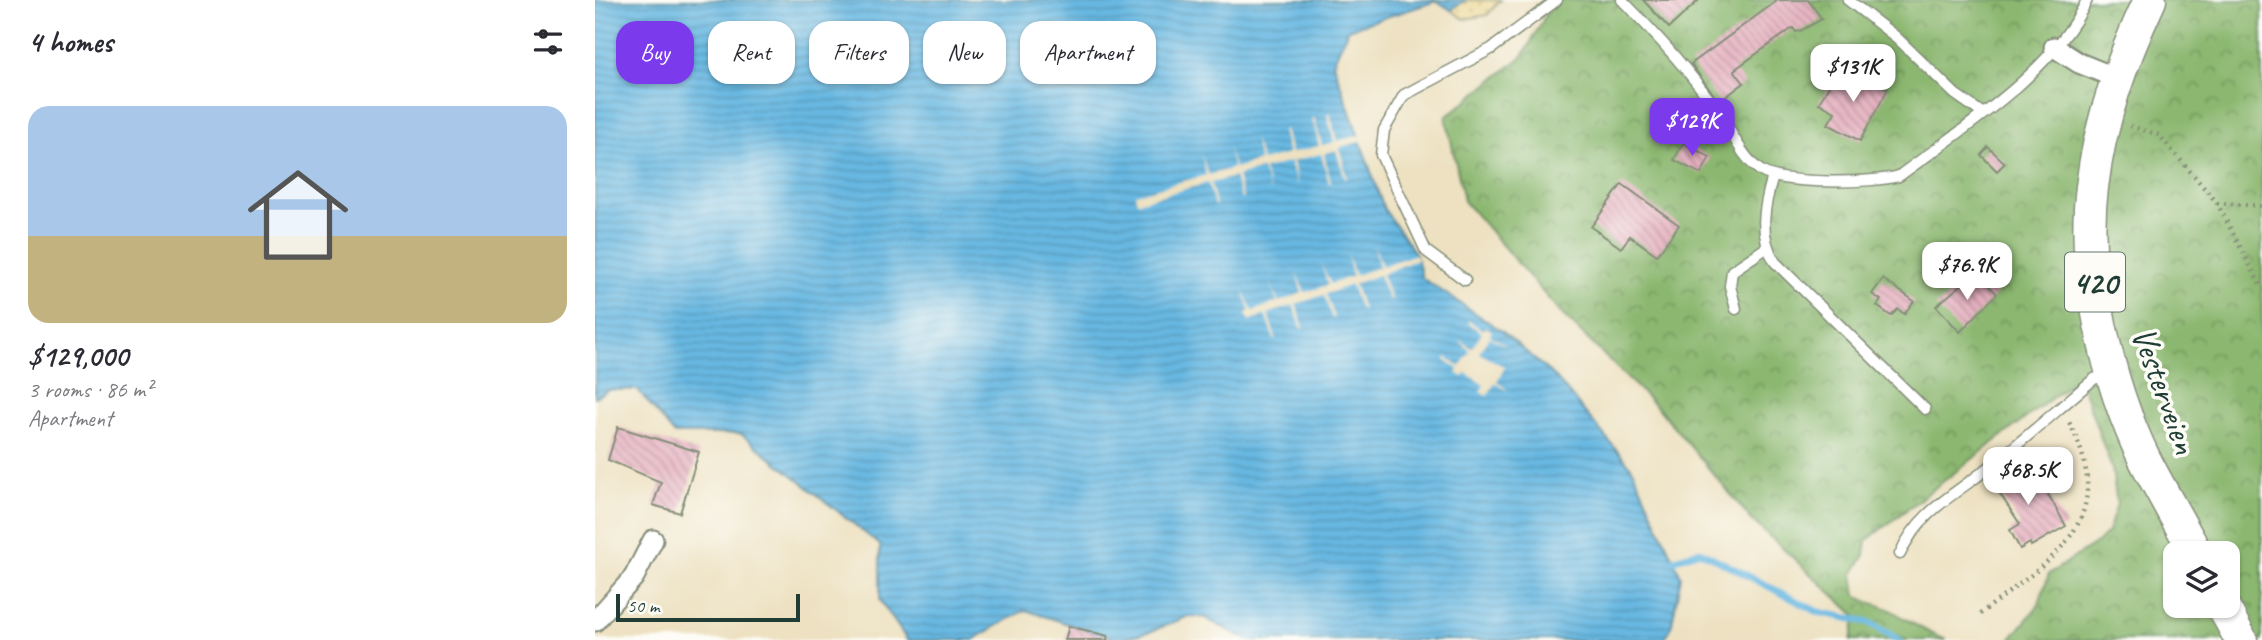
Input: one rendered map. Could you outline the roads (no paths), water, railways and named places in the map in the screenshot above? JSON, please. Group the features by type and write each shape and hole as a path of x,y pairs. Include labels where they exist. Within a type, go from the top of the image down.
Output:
{"main road":[{"name":"Vesterveien","path":"2150,0 2116,78 2101,135 2091,189 2091,240 2097,306 2112,373 2144,458 2189,541"},
{"path":"2229,618 2241,640"}],"street":[{"path":"2054,47 2079,63 2116,78"},
{"path":"595,621 634,577 653,540"}],"lane":[{"path":"1465,280 1426,251 1381,155 1384,130 1404,95 1491,49 1557,0"},
{"path":"1622,0 1662,40 1719,113 1746,156 1761,171 1773,176 1878,182 1899,176 2021,82 2072,27 2087,0"},
{"path":"1848,0 1896,37 1955,94 1982,113"},
{"path":"1773,176 1764,214 1766,248 1781,269 1925,409"},
{"path":"1736,309 1730,286 1732,271 1766,248"},
{"path":"1900,554 1909,533 1925,515 1986,470 2094,379 2112,373"}],"water":[{"path":"595,0 1466,0 1451,10 1437,1 1348,29 1333,63 1384,209 1416,254 1422,278 1502,331 1555,377 1632,468 1681,576 1671,628 1664,640 1248,640 1203,617 1189,616 1152,631 1118,640 1025,610 973,640 907,640 880,600 880,545 741,434 674,434 638,390 608,390 595,397"}],"waterway":[{"path":"1673,560 1700,551 1818,612 1868,622 1899,640"}]}
